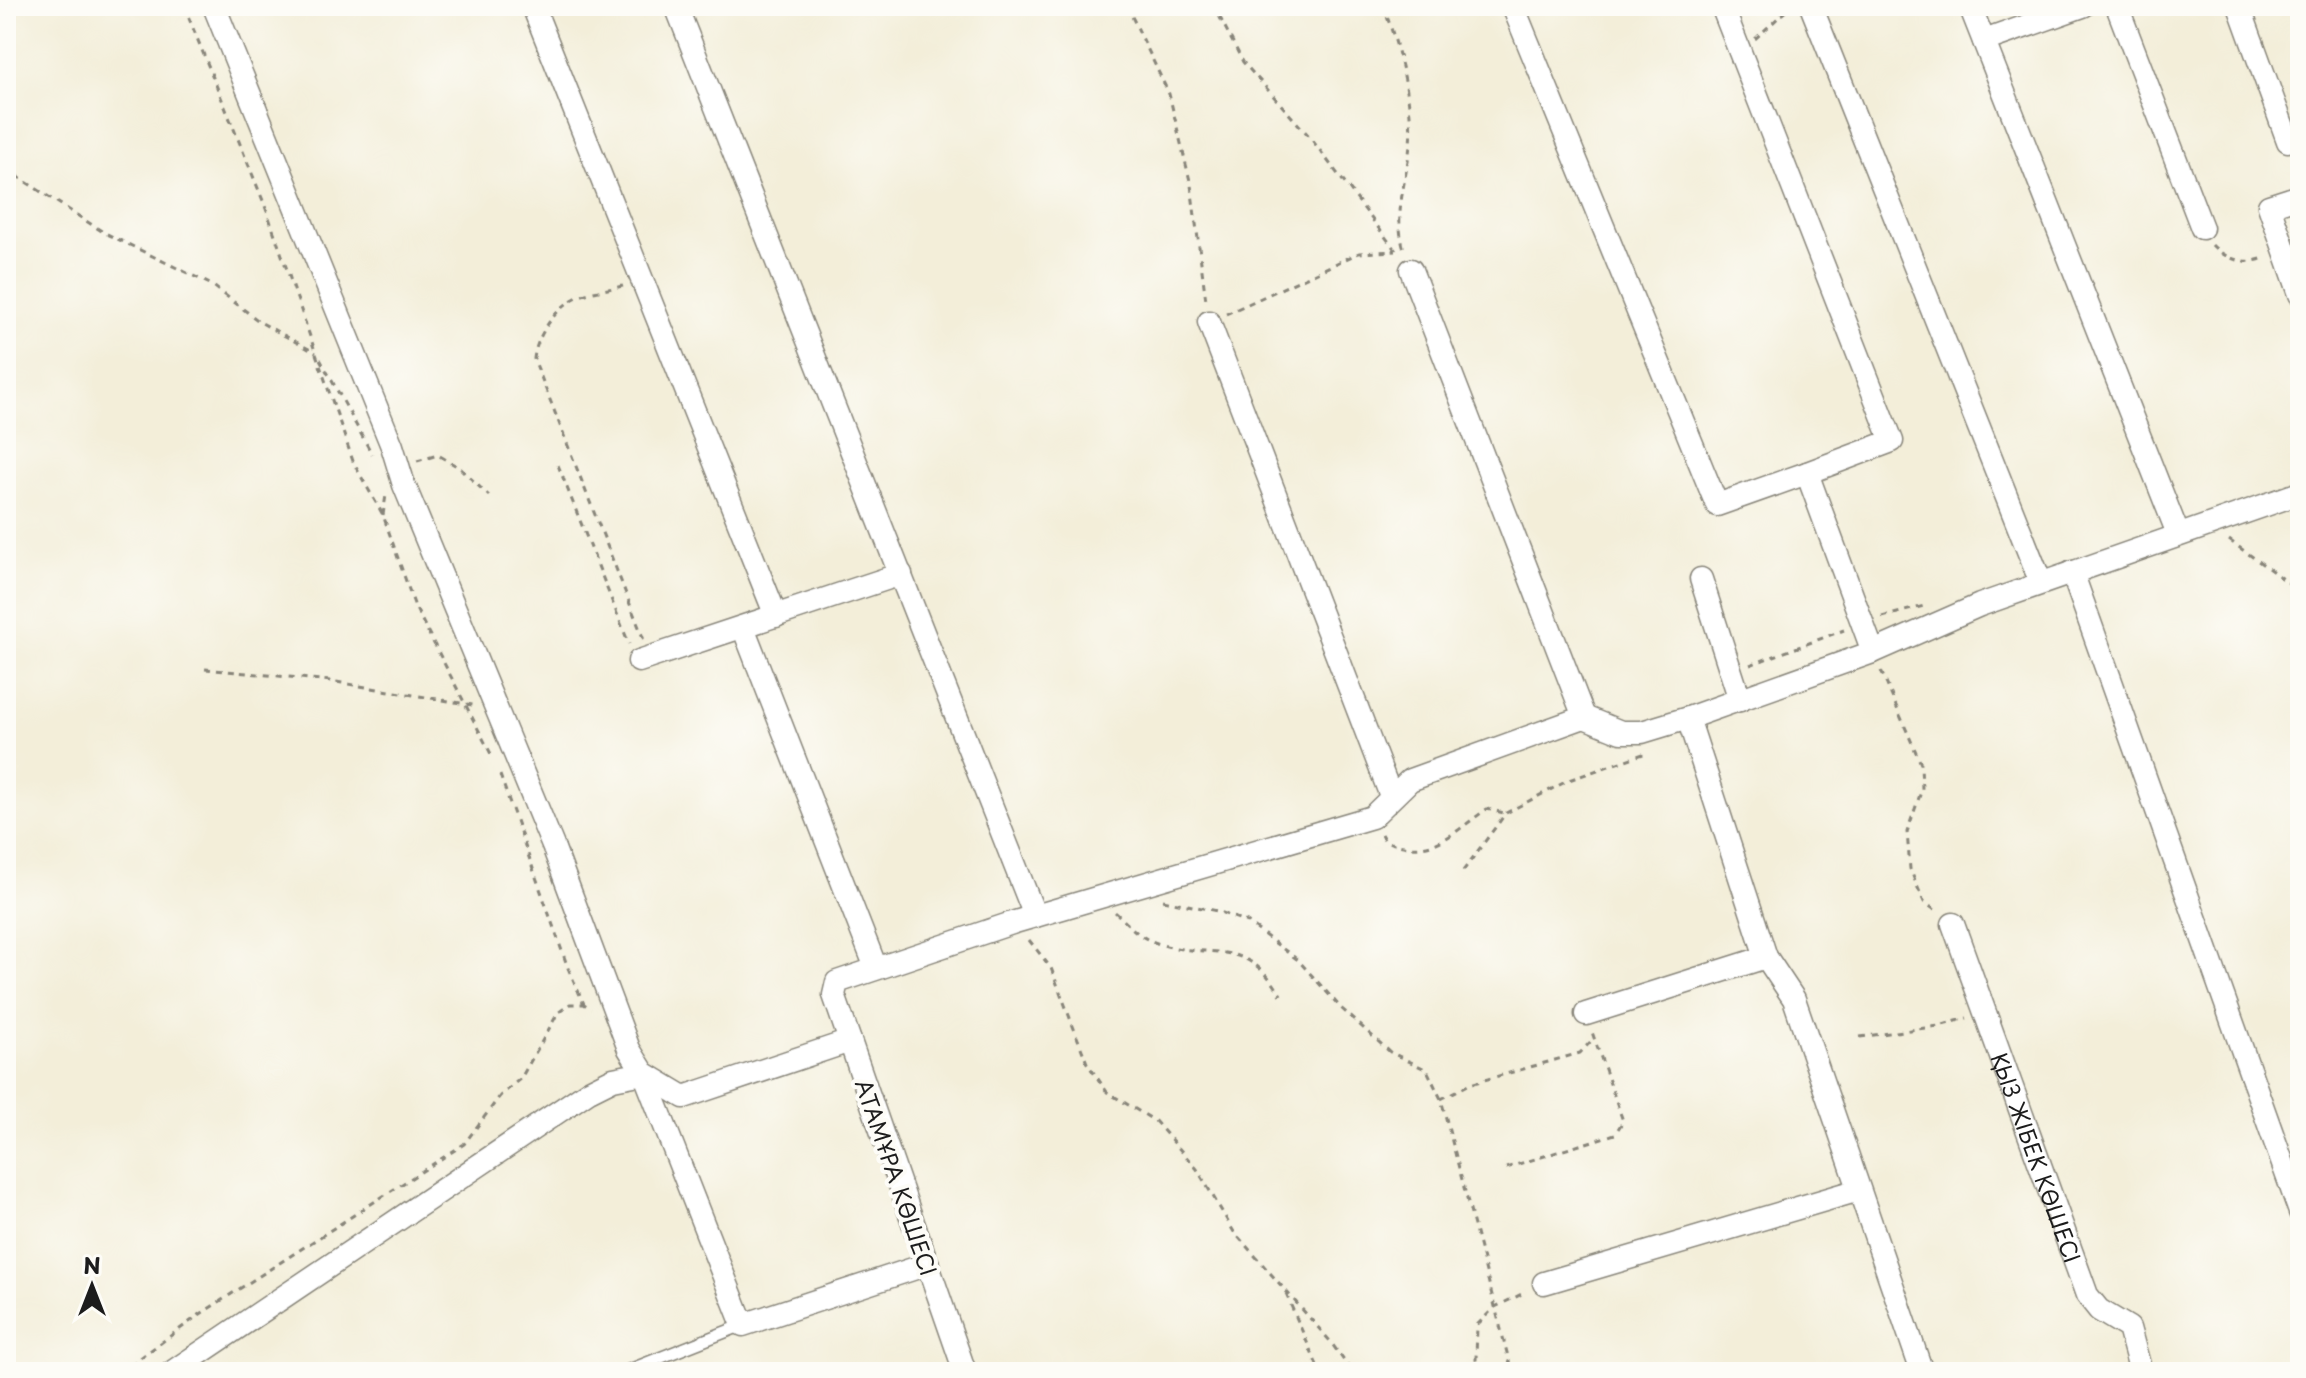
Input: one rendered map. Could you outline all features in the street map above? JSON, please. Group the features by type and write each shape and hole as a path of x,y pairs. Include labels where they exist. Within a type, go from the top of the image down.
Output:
{"street":[{"path":"214,6 497,710 622,1031 644,1073 743,1325 928,1264"},
{"path":"533,6 776,616"},
{"path":"676,6 901,574 1025,919"},
{"path":"1513,6 1717,505 1892,441 1722,6"},
{"path":"1811,6 2041,583"},
{"path":"1970,6 2178,534"},
{"path":"1984,41 2083,6"},
{"path":"2117,6 2202,228"},
{"path":"2239,6 2288,141"},
{"path":"2300,196 2269,206 2300,294"},
{"path":"1411,270 1584,717"},
{"path":"1209,322 1391,796"},
{"path":"1807,473 1873,652"},
{"path":"743,627 876,968 1096,897 1372,817 1410,780 1584,717 1621,732 1642,732 1688,718 1873,652 1980,605 2300,493"},
{"path":"2072,572 2300,1212"},
{"path":"648,659 901,574"},
{"path":"1701,579 1740,700"},
{"path":"1688,718 1766,957 1794,999 1922,1372"},
{"name":"ҚЫЗ ЖІБЕК КӨШЕСІ","path":"1953,924 2087,1295 2099,1310 2129,1328 2141,1372"},
{"path":"1586,1014 1766,957"},
{"name":"АТАМҰРА КӨШЕСІ","path":"876,968 837,982 834,995 965,1372"},
{"path":"172,1372 589,1091 613,1079 644,1073 684,1097 850,1041"},
{"path":"1544,1283 1859,1190"}],"lane":[{"path":"624,1372 743,1325"}],"path":[{"path":"184,6 264,203 354,464 383,515 415,607 496,762 514,820 584,1004 622,1031"},
{"path":"1127,6 1169,94 1191,185 1209,322 1359,253 1396,251"},
{"path":"1214,6 1243,62 1309,136 1411,270"},
{"path":"1383,6 1396,39 1408,110 1411,143 1398,206 1402,245 1411,270"},
{"path":"1740,52 1791,6"},
{"path":"6,169 103,232 212,285 260,322 317,354 375,458"},
{"path":"2202,228 2214,248 2230,259 2257,261 2284,248"},
{"path":"641,282 578,296 560,311 535,343 534,359 648,659"},
{"path":"400,473 421,458 438,455 460,468 489,496"},
{"path":"558,465 626,639 648,659"},
{"path":"2208,524 2282,581 2300,591"},
{"path":"1873,652 1921,764 1922,789 1907,832 1910,869 1924,902 1953,924"},
{"path":"205,669 331,681 497,710"},
{"path":"1463,871 1506,813 1569,780 1652,750"},
{"path":"1372,817 1385,841 1408,849 1433,846 1487,809 1506,813"},
{"path":"1096,897 1145,939 1162,945 1247,957 1268,973 1281,995"},
{"path":"1161,900 1217,911 1247,922 1298,960 1342,1009 1390,1052 1427,1070 1441,1099 1512,1372"},
{"path":"1025,919 1051,968 1087,1063 1107,1092 1155,1121 1197,1169 1234,1232 1330,1341 1352,1372"},
{"path":"121,1372 199,1315 464,1144 500,1096 521,1078 558,1013 570,1004 584,1004"},
{"path":"1860,1037 1939,1026 1985,1012"},
{"path":"1506,1168 1615,1134 1623,1121 1586,1014"},
{"path":"1441,1099 1470,1084 1580,1053 1594,1038"},
{"path":"1480,1372 1476,1360 1477,1325 1495,1307 1544,1283"},
{"path":"1284,1291 1320,1372"}]}
